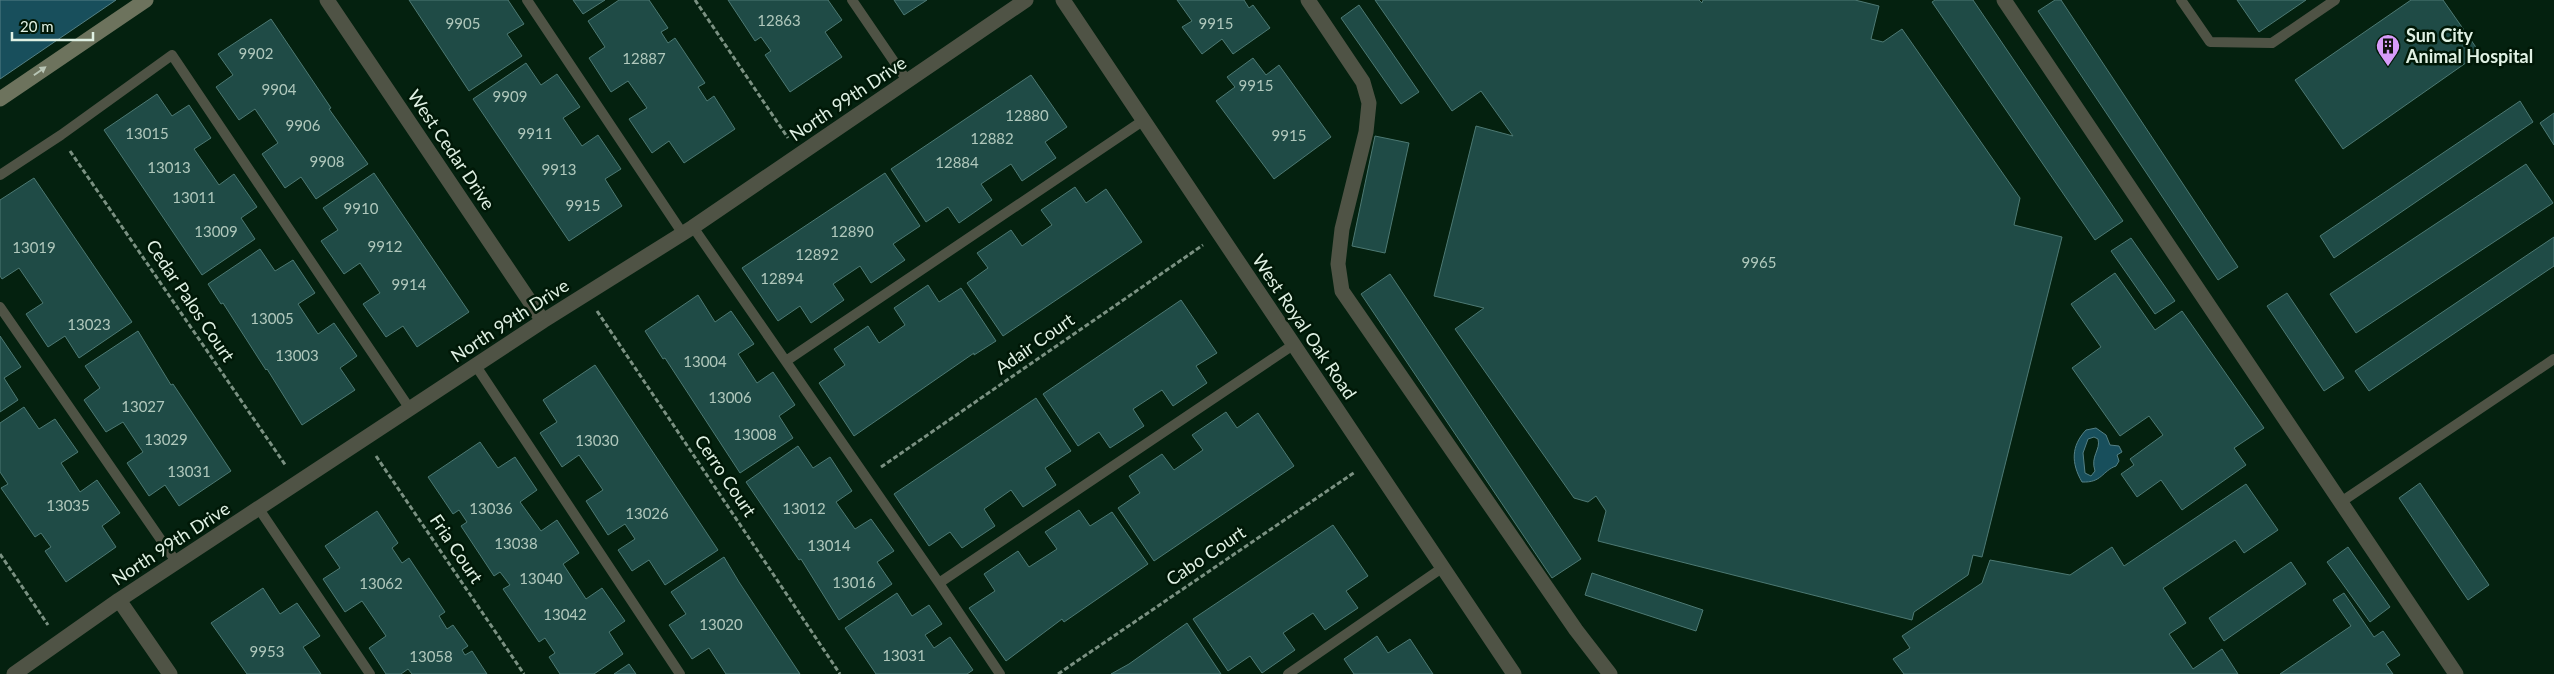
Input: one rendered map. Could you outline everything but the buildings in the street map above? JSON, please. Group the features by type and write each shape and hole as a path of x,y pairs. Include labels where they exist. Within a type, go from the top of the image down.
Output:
{"main road":[{"path":"0,99 146,0"}],"street":[{"name":"West Cedar Drive","path":"327,0 543,321"},
{"name":"North 99th Drive","path":"14,674 120,600 543,321 688,231 1026,0"},
{"name":"West Royal Oak Road","path":"1063,0 1514,674"},
{"path":"1308,0 1363,82 1369,102 1366,132 1342,229 1338,264 1342,291 1576,630 1610,674"},
{"path":"2004,0 2456,674"},
{"path":"120,600 170,674"}],"lane":[{"path":"527,0 688,231 786,361 940,583 1000,674"},
{"path":"852,0 908,82"},
{"path":"2181,0 2210,42 2272,43 2335,0"},
{"path":"0,174 172,55 410,409"},
{"path":"786,361 1144,120"},
{"path":"0,308 177,563"},
{"path":"940,583 1293,345"},
{"path":"2341,502 2554,359"},
{"path":"476,366 680,674"},
{"path":"259,509 370,674"},
{"path":"1288,674 1442,568"}],"path":[{"path":"695,0 800,155"},
{"name":"Cedar Palos Court","path":"59,135 298,483"},
{"name":"Adair Court","path":"867,478 1219,233"},
{"name":"Cerro Court","path":"586,294 840,674"},
{"name":"Fria Court","path":"365,439 524,674"},
{"name":"Cabo Court","path":"1058,674 1371,461"},
{"path":"0,554 60,642"}],"water":[{"path":"0,0 116,0 0,79"},
{"path":"2096,428 2106,435 2110,445 2119,446 2122,452 2117,455 2119,461 2116,466 2094,481 2082,482 2078,475 2074,455 2075,448 2086,430","holes":["2094,437 2098,439 2099,443 2094,461 2095,471 2091,476 2085,473 2083,453 2088,439"]}],"place":[{"name":"Sun City Animal Hospital","path":"2388,67"}]}
